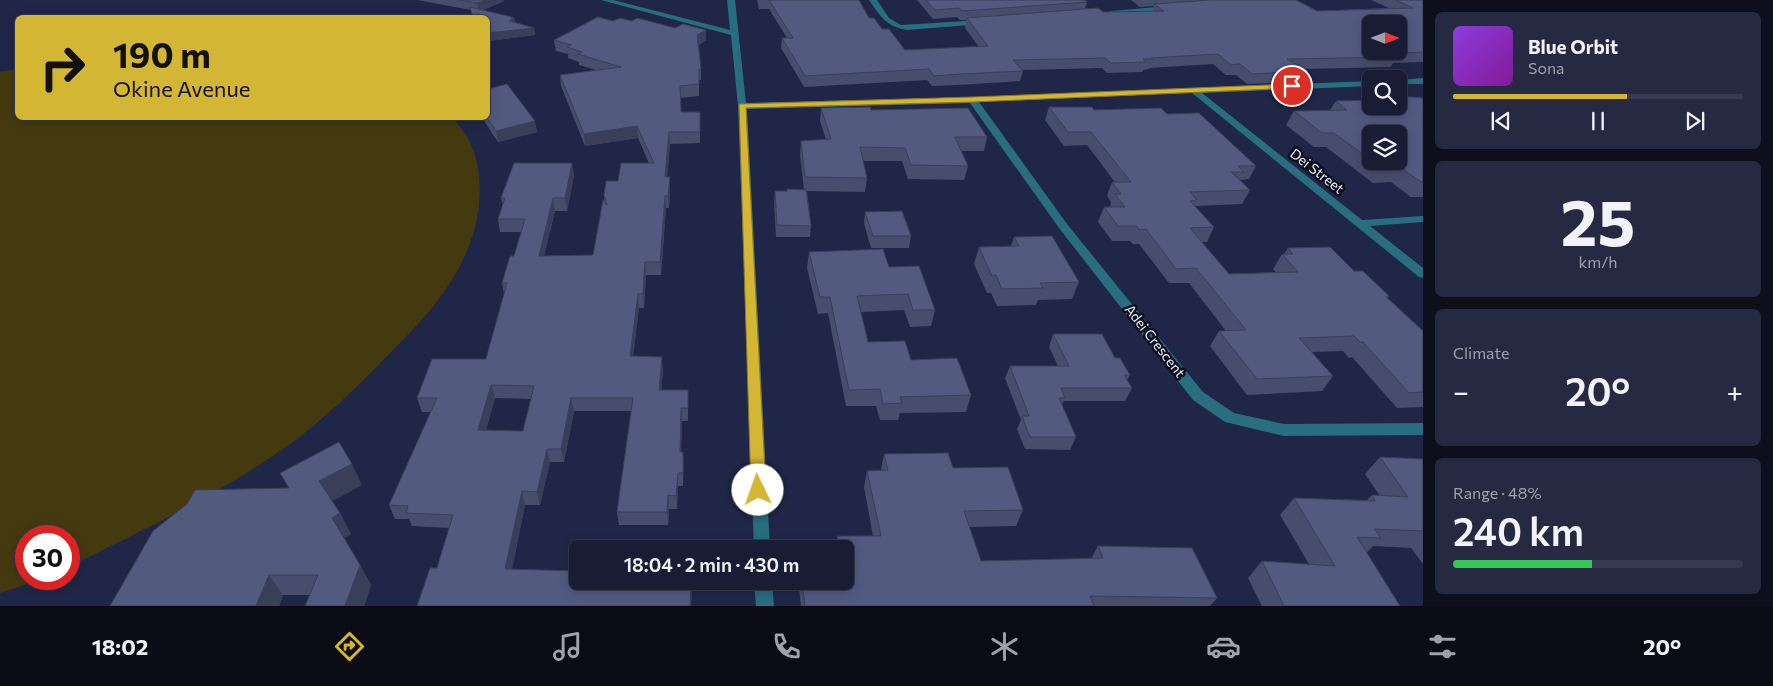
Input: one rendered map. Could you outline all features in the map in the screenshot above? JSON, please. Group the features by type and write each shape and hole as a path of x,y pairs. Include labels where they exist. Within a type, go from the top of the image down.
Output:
{"street":[{"path":"605,0 733,33"},
{"path":"731,0 742,106 762,540"},
{"path":"873,0 894,27 907,28 995,21"},
{"path":"1104,13 1182,7"},
{"path":"1407,82 1423,81"},
{"path":"742,106 973,100 1362,83"},
{"name":"Dei Street","path":"1193,90 1423,274"},
{"name":"Adei Crescent","path":"973,100 1063,226 1198,396 1230,418 1284,430 1423,429"},
{"path":"1361,223 1423,219"},
{"path":"764,590 765,606"}],"shaded area":[{"path":"15,69 15,120 454,120 467,137 476,158 480,192 475,226 459,267 448,286 406,337 322,419 277,453 227,485 80,561 80,525 15,525 15,588 0,593 0,72"}],"building":[{"path":"460,0 485,0 477,3"},
{"path":"769,0 859,0 869,18 874,18 882,29 889,29 905,50 988,46 967,18 1098,8 1103,12 1164,11 1154,4 1211,0 1296,0 1317,11 1413,8 1396,0 1423,0 1423,52 1408,53 1408,15 1362,15 1362,58 1287,59 1308,71 1252,74 1240,64 1231,65 1218,54 1143,59 1146,62 1111,63 1105,58 1013,60 1023,71 934,76 929,69 805,76 782,38 793,38"},
{"path":"926,0 1085,0 1087,2 962,11 959,8 935,10"},
{"path":"470,7 508,16 514,18 509,21 534,28 490,33 490,15 472,15"},
{"path":"598,17 613,21 620,18 632,21 637,18 675,28 683,24 706,30 697,35 701,69 699,69 699,84 680,86 681,112 700,112 700,132 669,132 665,177 670,177 668,196 665,196 660,262 645,262 643,294 638,294 630,356 662,357 659,390 688,390 688,408 681,408 680,452 683,452 683,473 678,473 676,496 668,495 667,512 617,512 633,398 571,398 561,449 547,449 537,492 522,491 505,569 569,571 569,590 691,590 690,606 417,606 430,568 437,568 453,515 406,513 408,506 389,505 437,398 417,398 432,359 486,359 507,283 502,283 510,256 514,256 525,219 498,219 505,198 501,198 514,163 572,163 565,198 553,198 539,256 593,255 603,200 607,205 604,195 606,181 618,181 621,163 654,163 637,126 584,134 560,75 621,67 578,54 582,52 567,47 571,45 554,40","holes":["491,385 534,386 523,431 478,430"]},
{"path":"507,84 535,121 496,131 488,120 490,120 490,88"},
{"path":"1407,97 1423,98 1423,182 1404,170 1407,170 1407,125 1362,125 1362,153 1334,133 1322,133 1294,111 1347,110 1336,101 1362,100 1362,115 1407,115"},
{"path":"870,107 871,110 968,108 987,137 955,137 968,166 911,165 905,148 860,147 867,178 805,177 801,141 831,139 821,108"},
{"path":"1049,107 1092,107 1094,110 1161,108 1167,114 1199,113 1256,166 1238,166 1244,172 1231,172 1250,190 1190,192 1197,200 1190,201 1214,227 1190,228 1229,274 1298,272 1282,254 1293,254 1288,248 1330,247 1354,271 1363,271 1389,296 1386,297 1423,331 1423,392 1409,393 1363,342 1360,342 1354,336 1299,338 1333,376 1257,379 1219,331 1246,330 1196,268 1176,269 1146,229 1139,230 1137,226 1118,226 1104,207 1125,207 1115,194 1121,194 1112,182 1131,182 1091,132 1068,132"},
{"path":"787,189 806,190 811,226 777,225 775,191 787,191"},
{"path":"902,211 911,236 873,236 865,212"},
{"path":"1052,236 1079,282 1040,283 1043,288 1002,289 996,275 992,276 979,247 1019,246 1014,237"},
{"path":"883,249 889,267 919,266 935,310 913,310 908,294 857,296 868,342 905,341 911,360 957,358 971,395 900,397 902,403 883,404 880,389 849,390 830,297 820,297 809,252"},
{"path":"1053,334 1102,334 1115,358 1120,358 1130,375 1124,375 1132,388 1061,388 1065,398 1059,398 1076,437 1030,437 1022,416 1029,416 1010,366 1069,366"},
{"path":"339,442 352,464 319,481 340,513 332,518 360,565 345,606 305,606 318,575 269,575 256,606 110,606 153,531 187,504 195,490 289,488 280,473"},
{"path":"948,453 953,468 1008,467 1023,510 964,511 981,561 1103,558 1098,546 1192,548 1217,598 1090,596 1094,606 805,606 803,590 854,590 854,540 838,540 837,536 881,536 867,471 888,470 884,454"},
{"path":"1380,457 1423,459 1423,531 1374,529 1381,538 1357,537 1400,606 1284,606 1262,561 1335,566 1294,498 1375,501 1372,495 1408,497"}],"route":[{"path":"758,490 742,106 973,100 1292,86"}]}
